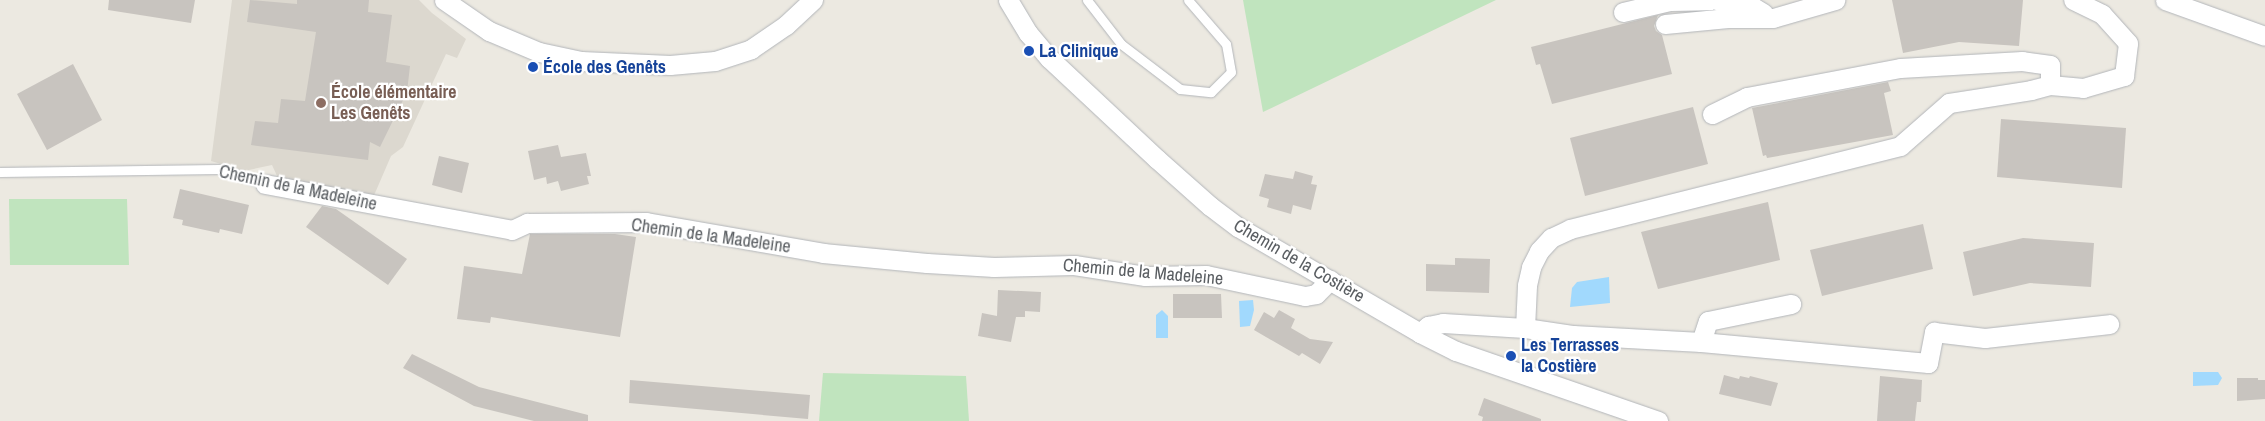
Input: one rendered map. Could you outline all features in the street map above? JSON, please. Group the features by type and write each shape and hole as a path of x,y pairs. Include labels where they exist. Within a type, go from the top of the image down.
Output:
{"street":[{"path":"444,0 489,32 539,52 582,61 670,65 715,61 751,49 786,25 813,0"},
{"name":"Chemin de la Costière","path":"1008,0 1028,33 1049,58 1210,206 1238,227 1420,333 1456,351 1503,369 1658,421"},
{"path":"1623,12 1670,1 1709,0"},
{"path":"1716,0 1753,7 1773,18"},
{"path":"1665,24 1728,18 1773,18 1836,0"},
{"path":"1525,328 1527,285 1531,266 1539,251 1551,238 1570,229 1900,146 1949,103 2031,90 2050,85 2083,88 2124,76 2128,43 2102,14 2073,0"},
{"path":"2164,0 2265,36"},
{"path":"1712,114 1747,96 1900,68 2022,61 2050,66 2050,85"},
{"name":"Chemin de la Madeleine","path":"265,184 512,230 527,223 646,222 823,252 927,263 994,267 1074,264 1145,276 1206,275 1305,296 1316,294 1330,280"},
{"path":"1701,342 1708,321 1791,304"},
{"path":"1420,333 1435,323 1525,328 1573,335 1701,342 1928,363 1934,332 1986,338 2109,324"}],"lane":[{"path":"1087,0 1121,44 1180,89 1211,92 1231,72 1226,44 1188,0"},
{"name":"Chemin de la Madeleine","path":"0,172 219,169 265,184"}],"shaded area":[{"name":"École élémentaire Les Genêts","path":"232,0 419,0 432,13 466,39 457,58 446,54 403,147 391,156 372,200 278,178 272,165 244,171 211,161"}],"green space":[{"path":"1243,0 1496,0 1263,112"},
{"path":"9,199 127,199 129,265 10,265"},
{"path":"823,373 966,376 969,421 819,421"}],"water":[{"path":"1609,277 1610,303 1570,307 1572,288 1577,282"},
{"path":"1253,300 1254,310 1250,326 1240,327 1239,301"},
{"path":"1162,310 1168,316 1168,338 1156,338 1156,315"},
{"path":"2193,372 2218,372 2222,378 2218,385 2193,386"}],"building":[{"path":"109,0 195,0 191,23 108,10"},
{"path":"250,0 297,4 297,0 369,0 368,12 392,15 386,62 410,66 407,92 380,147 370,142 368,160 251,145 255,121 278,123 281,99 305,101 316,32 247,22"},
{"path":"1892,0 2023,0 2019,46 1959,42 1903,53"},
{"path":"1658,15 1654,26 1656,31 1662,35 1672,74 1552,104 1540,64 1536,65 1531,47"},
{"path":"73,64 102,120 47,150 17,94"},
{"path":"1888,82 1891,91 1884,93 1893,135 1767,158 1766,155 1763,156 1752,108"},
{"path":"1693,107 1708,164 1585,196 1570,138"},
{"path":"2001,119 2126,128 2122,188 1997,177"},
{"path":"558,145 561,157 586,153 591,176 587,176 589,184 561,191 558,181 547,184 546,177 534,180 528,151"},
{"path":"439,156 469,163 462,193 432,185"},
{"path":"1295,171 1313,176 1311,184 1317,185 1311,210 1293,205 1291,214 1267,207 1269,199 1259,196 1265,174 1293,179"},
{"path":"180,189 249,205 242,234 220,229 219,233 182,225 183,220 173,218"},
{"path":"1768,202 1780,260 1658,289 1641,232"},
{"path":"322,206 336,209 407,259 388,285 306,227"},
{"path":"1923,224 1933,269 1822,296 1810,250"},
{"path":"530,234 615,234 636,237 620,337 491,317 490,323 457,319 464,266 522,274"},
{"path":"2023,238 2094,243 2091,287 2030,283 1973,296 1963,252"},
{"path":"1455,258 1490,259 1489,293 1426,291 1426,264 1455,265"},
{"path":"998,290 1041,292 1040,312 1025,311 1025,317 1016,317 1011,342 978,336 982,313 997,316"},
{"path":"1173,294 1221,294 1222,318 1173,318"},
{"path":"1279,310 1295,319 1291,328 1310,339 1333,342 1320,364 1302,353 1299,356 1254,330 1264,312 1274,318"},
{"path":"412,354 479,387 588,415 588,421 534,421 474,406 403,368"},
{"path":"1724,375 1739,379 1740,376 1749,378 1750,376 1778,383 1771,406 1719,394"},
{"path":"1880,376 1922,380 1921,402 1917,402 1915,421 1877,421"},
{"path":"2237,378 2265,380 2265,399 2237,401"},
{"path":"630,380 810,395 808,419 629,403"},
{"path":"1484,398 1541,419 1541,421 1482,421 1483,417 1478,415"}],"place":[{"name":"La Clinique","path":"1029,51"},
{"name":"École des Genêts","path":"533,67"},
{"name":"École élémentaire Les Genêts","path":"321,103"},
{"name":"Les Terrasses la Costière","path":"1511,356"}]}
